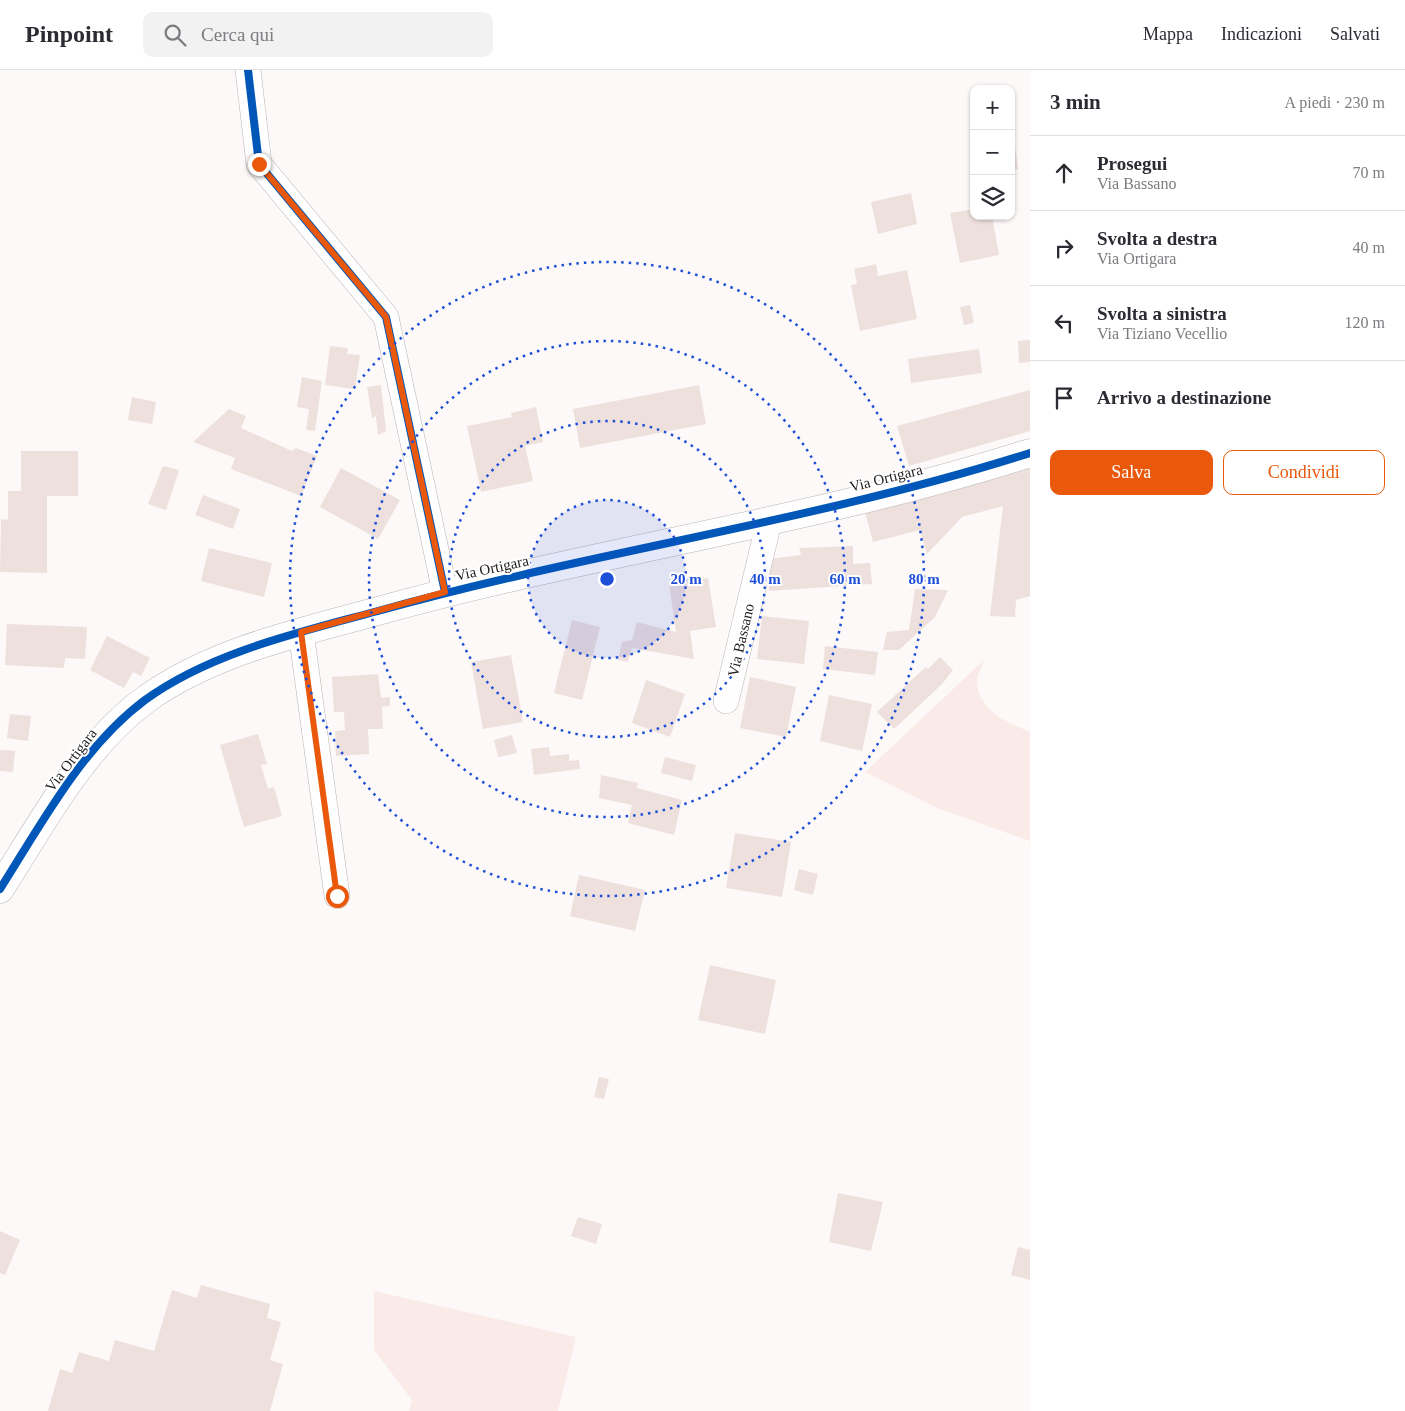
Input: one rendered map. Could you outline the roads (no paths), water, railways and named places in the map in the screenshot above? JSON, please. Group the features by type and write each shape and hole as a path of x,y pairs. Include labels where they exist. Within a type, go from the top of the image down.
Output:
{"street":[{"path":"248,70 259,164 386,317 445,592"},
{"name":"Via Ortigara","path":"0,889 83,763 108,734 145,701 189,673 275,640 445,592 769,522 987,467 1030,453"},
{"name":"Via Bassano","path":"726,700 769,522"},
{"path":"301,632 337,896"}]}
